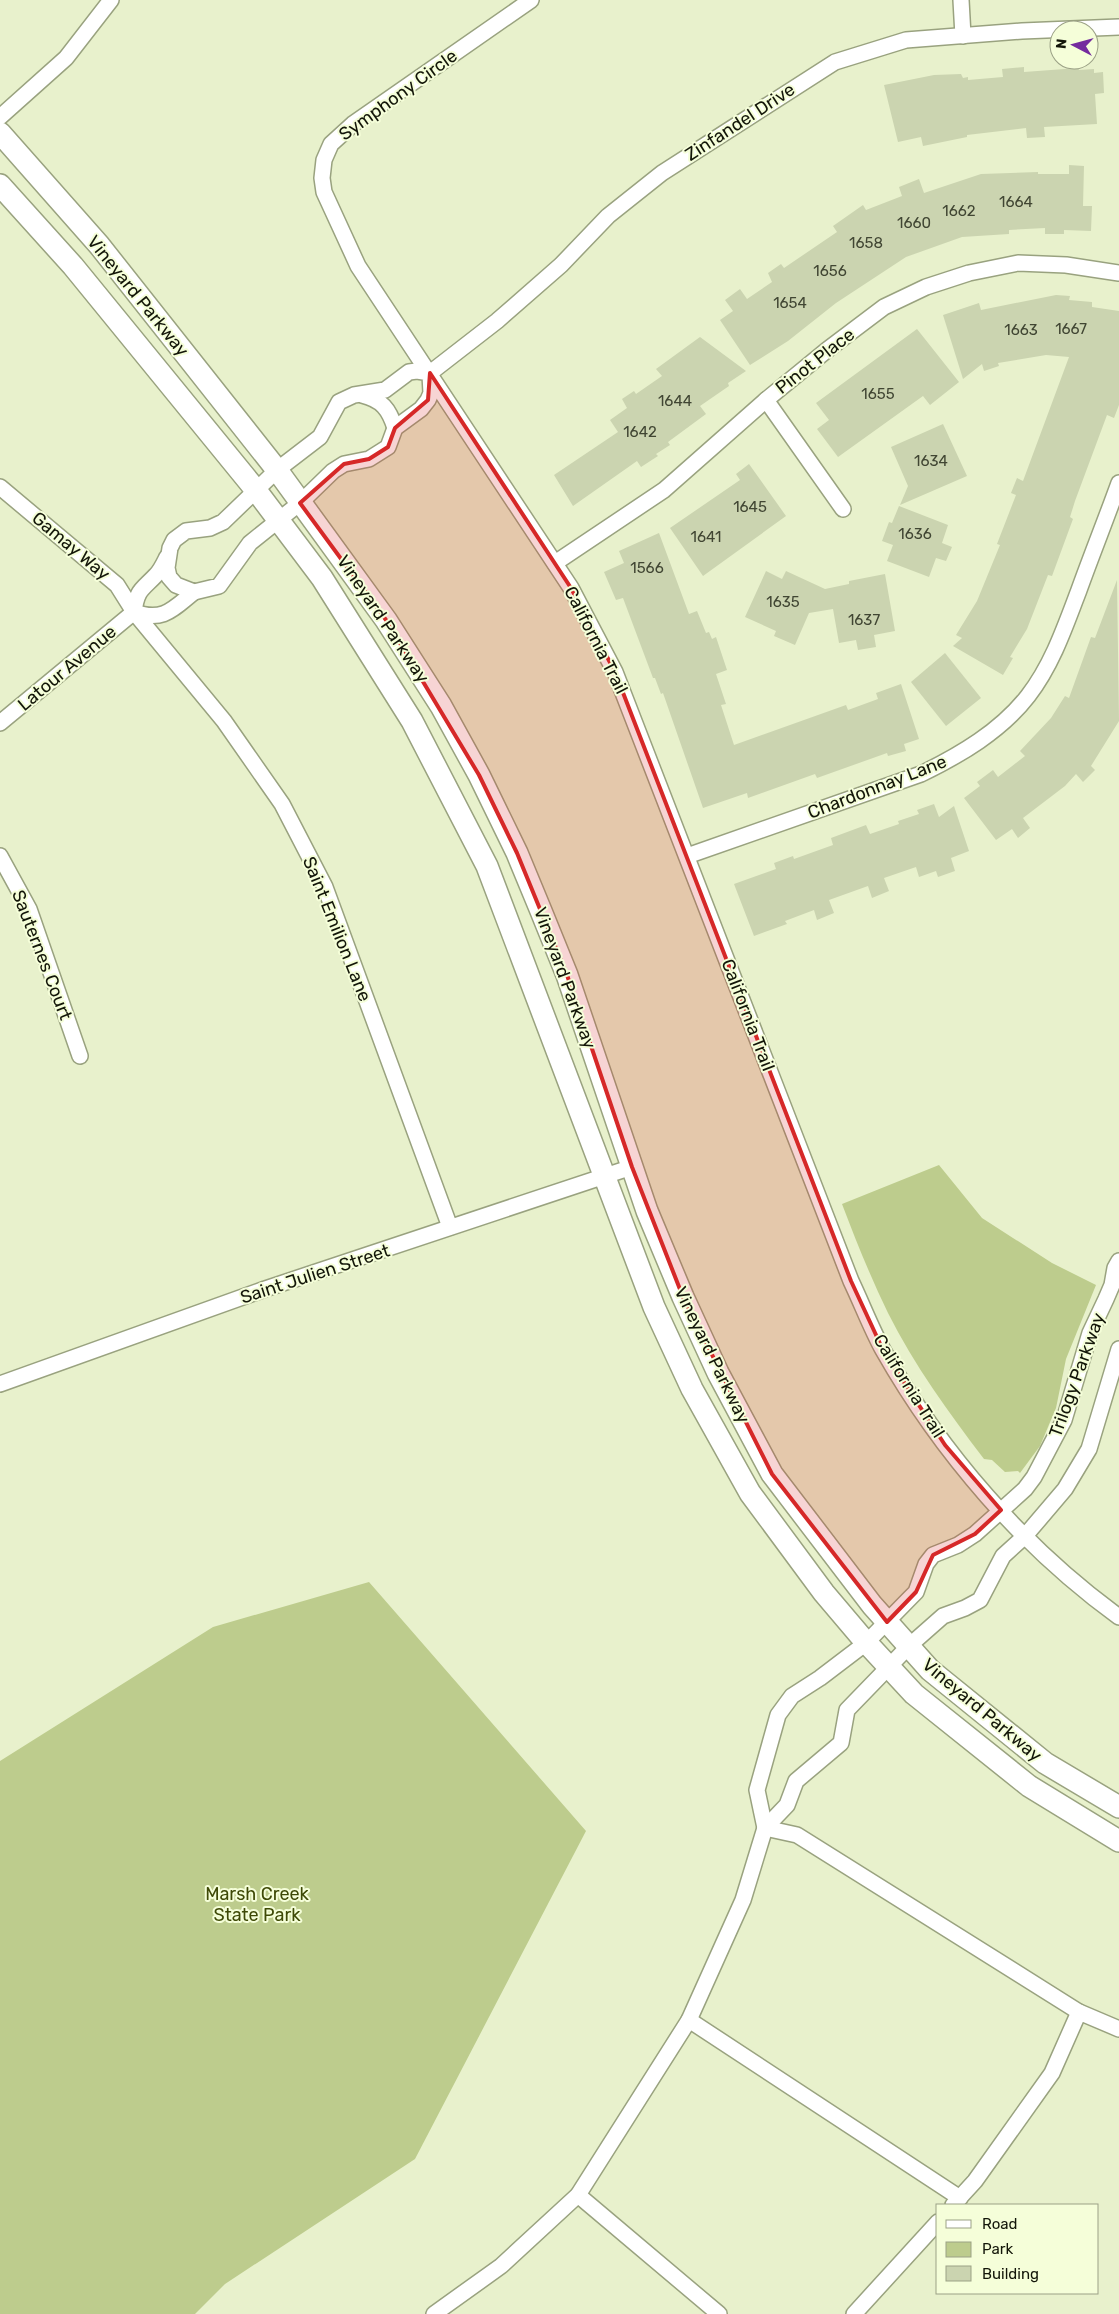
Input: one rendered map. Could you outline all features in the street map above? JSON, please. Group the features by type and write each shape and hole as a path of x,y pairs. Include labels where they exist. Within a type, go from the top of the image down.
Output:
{"street":[{"path":"0,116 66,58 111,0"},
{"name":"Symphony Circle","path":"430,373 358,266 324,192 322,178 324,160 331,144 353,124 532,0"},
{"path":"961,0 964,36"},
{"name":"Zinfandel Drive","path":"430,373 498,321 561,265 608,216 662,173 757,110 835,62 906,40 1119,27"},
{"name":"Vineyard Parkway","path":"0,133 99,245 276,470 335,547 386,620 440,706 479,775 517,853 566,975 632,1167 683,1297 718,1373 772,1474 846,1573 930,1670 1045,1763 1119,1807"},
{"name":"Vineyard Parkway","path":"0,185 73,266 255,489 333,595 412,721 487,866 654,1307 692,1389 745,1484 824,1593 866,1643 914,1694 1030,1786 1119,1840"},
{"name":"Pinot Place","path":"555,563 664,490 766,400 827,350 884,307 926,287 969,273 1018,263 1066,265 1119,273"},
{"path":"276,470 320,437 339,402 354,395 385,390 409,372 430,373 431,393 428,400 421,409 394,428"},
{"name":"California Trail","path":"430,373 571,588 615,672 851,1282 883,1350 946,1445 1001,1510 1057,1567 1119,1617"},
{"path":"278,521 333,471 344,464 369,459 388,447 394,428 391,416 381,402 362,395"},
{"path":"766,400 843,509"},
{"name":"Latour Avenue","path":"0,723 134,612 136,598 140,589 158,574 174,540 180,534 186,531 210,528 223,522 276,470"},
{"name":"Chardonnay Lane","path":"687,856 921,774 950,760 985,737 1028,697 1049,664 1062,635 1119,483"},
{"name":"Gamay Way","path":"0,488 117,585 134,612"},
{"name":"Latour Avenue","path":"134,612 149,617 158,616 169,611 194,592 219,586 250,543 278,521"},
{"path":"168,556 167,568 169,576 176,585 194,592"},
{"name":"Saint Emilion Lane","path":"134,612 224,721 282,804 325,887 450,1227"},
{"name":"Sauternes Court","path":"0,856 29,909 80,1056"},
{"name":"Saint Julien Street","path":"0,1384 265,1289 632,1167"},
{"name":"Trilogy Parkway","path":"765,1828 756,1790 778,1715 792,1696 820,1678 866,1643 887,1622 916,1592 926,1564 933,1555 958,1545 975,1534 1025,1490 1058,1434 1064,1420 1090,1332 1112,1285 1115,1268 1119,1261"},
{"name":"Trilogy Parkway","path":"765,1828 787,1805 796,1781 841,1743 847,1710 888,1666 943,1616 980,1600 1003,1556 1025,1536 1065,1489 1089,1449 1119,1349"},
{"path":"434,2314 501,2266 578,2195 689,2020 743,1900 765,1828 797,1835 1079,2012 1119,2029"},
{"path":"689,2020 957,2202 975,2181 1052,2072 1079,2012"},
{"path":"578,2195 719,2314"},
{"path":"854,2314 936,2224"}],"highlighted area":[{"path":"430,373 571,588 615,672 851,1281 883,1350 945,1445 1001,1510 975,1534 933,1555 916,1592 887,1622 772,1474 683,1297 632,1167 567,975 517,853 479,775 386,620 300,503 344,464 369,459 388,447 395,428 428,400"}],"green space":[{"path":"939,1165 982,1218 1052,1263 1096,1285 1066,1359 1056,1408 1040,1446 1020,1473 1018,1471 1005,1472 992,1460 984,1459 933,1388 909,1351 888,1313 842,1204"},
{"name":"Marsh Creek State Park","path":"369,1582 586,1831 415,2159 225,2284 195,2314 0,2314 0,1761 213,1627"}],"building":[{"path":"1024,67 1024,72 1094,70 1094,73 1103,72 1104,93 1095,94 1097,124 1044,127 1045,137 1027,138 1026,128 967,135 967,137 923,146 921,137 898,142 884,85 934,75 961,74 963,78 968,77 968,80 1003,77 1002,69"},
{"path":"1069,165 1084,166 1083,206 1092,206 1091,231 1064,230 1064,234 1045,234 1045,228 1009,230 1009,234 962,237 906,257 836,303 788,341 750,365 720,320 733,311 725,300 740,289 747,299 772,282 768,273 781,264 784,268 837,232 833,226 863,205 866,210 902,196 899,187 919,179 924,193 981,174 1038,172 1038,174 1069,174"},
{"path":"1056,295 1070,296 1069,300 1092,302 1092,307 1119,311 1119,405 1114,418 1107,415 1075,501 1070,517 1073,519 1052,576 1048,575 1027,629 1010,657 1013,658 1003,675 953,646 962,638 956,635 977,601 1000,545 997,544 1016,495 1011,493 1017,478 1023,481 1069,357 1046,355 998,363 999,366 984,371 982,364 963,379 943,315 979,303 981,310"},
{"path":"917,329 959,382 930,405 923,396 838,457 817,429 829,420 816,403"},
{"path":"700,337 746,371 728,383 729,386 700,406 706,414 668,442 670,445 656,454 658,456 641,467 637,461 573,506 554,475 618,432 610,420 627,408 622,399 634,391 636,394 662,376 656,369"},
{"path":"943,424 967,476 900,505 908,486 891,447"},
{"path":"749,464 786,516 703,576 670,528 740,480 736,474"},
{"path":"899,506 948,525 942,543 952,547 946,561 936,558 929,577 887,561 893,545 882,541 889,522 892,523"},
{"path":"659,533 689,614 697,611 706,633 709,632 712,639 716,637 727,670 716,674 726,704 721,705 734,745 846,705 848,710 878,699 876,693 901,684 919,739 904,744 906,751 888,756 887,753 817,778 815,774 748,798 747,793 703,808 663,693 661,694 655,678 653,678 623,598 616,600 604,572 624,563 619,551"},
{"path":"766,571 782,579 786,571 825,589 849,584 849,581 885,574 895,631 874,635 876,647 858,650 856,640 839,643 833,609 809,613 795,645 774,636 776,631 745,617"},
{"path":"1117,580 1119,721 1091,766 1095,770 1083,782 1076,774 1065,786 1023,818 1030,828 1018,838 1012,829 996,840 964,798 980,786 977,782 993,770 998,777 1025,756 1020,751 1051,718 1065,696 1069,698 1091,637 1095,638"},
{"path":"945,653 981,698 946,726 911,682"},
{"path":"934,804 939,817 954,806 969,851 951,858 955,871 938,877 936,871 919,877 916,867 884,878 889,891 872,898 868,886 829,900 834,913 817,920 814,910 785,921 787,924 754,936 734,884 776,869 774,863 793,856 794,859 833,845 831,838 866,825 870,834 899,824 898,821 919,814 917,810"}]}
